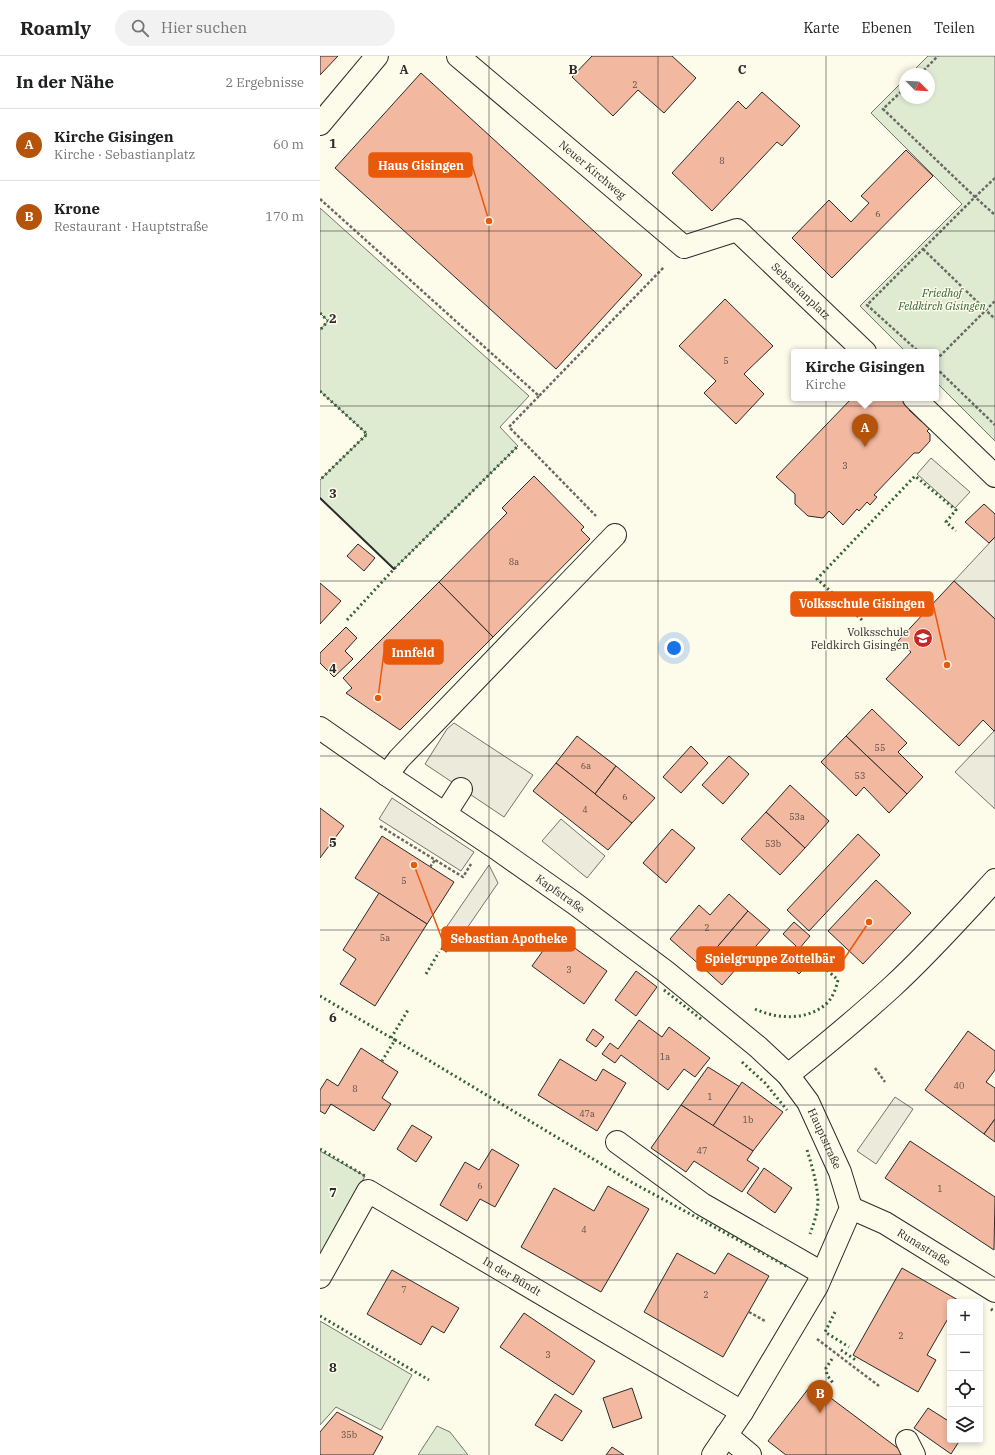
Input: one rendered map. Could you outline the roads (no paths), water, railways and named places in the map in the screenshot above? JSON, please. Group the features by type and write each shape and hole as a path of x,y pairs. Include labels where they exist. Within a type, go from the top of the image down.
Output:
{"street":[{"path":"320,124 377,56"},
{"name":"Neuer Kirchweg","path":"458,56 684,247 737,230"},
{"name":"Sebastianplatz","path":"737,230 862,349"},
{"path":"917,401 995,476"},
{"path":"387,775 399,759 615,535"},
{"name":"Kapfstraße","path":"320,728 556,890 657,965 758,1047 788,1075"},
{"path":"445,814 461,789"},
{"path":"788,1075 839,1034 893,986 948,931 995,880"},
{"name":"Hauptstraße","path":"788,1075 808,1102 840,1172 851,1208"},
{"path":"617,1142 702,1204 822,1273"},
{"name":"In der Bündt","path":"320,1277 368,1191 742,1412"},
{"path":"713,1455 742,1412 817,1286 851,1208"},
{"name":"Runastraße","path":"851,1208 885,1223 995,1291"},
{"path":"726,1435 750,1455"}],"place":[{"name":"Haus Gisingen","path":"489,221"},
{"name":"Kirche Gisingen","path":"865,447"},
{"name":"Volksschule Feldkirch Gisingen","path":"923,638"},
{"name":"Volksschule Gisingen","path":"947,665"},
{"name":"Innfeld","path":"378,698"},
{"name":"Sebastian Apotheke","path":"414,865"},
{"name":"Spielgruppe Zottelbär","path":"869,922"},
{"name":"Krone","path":"820,1413"}],"park label":[{"name":"Friedhof Feldkirch Gisingen","path":"942,299"}]}
